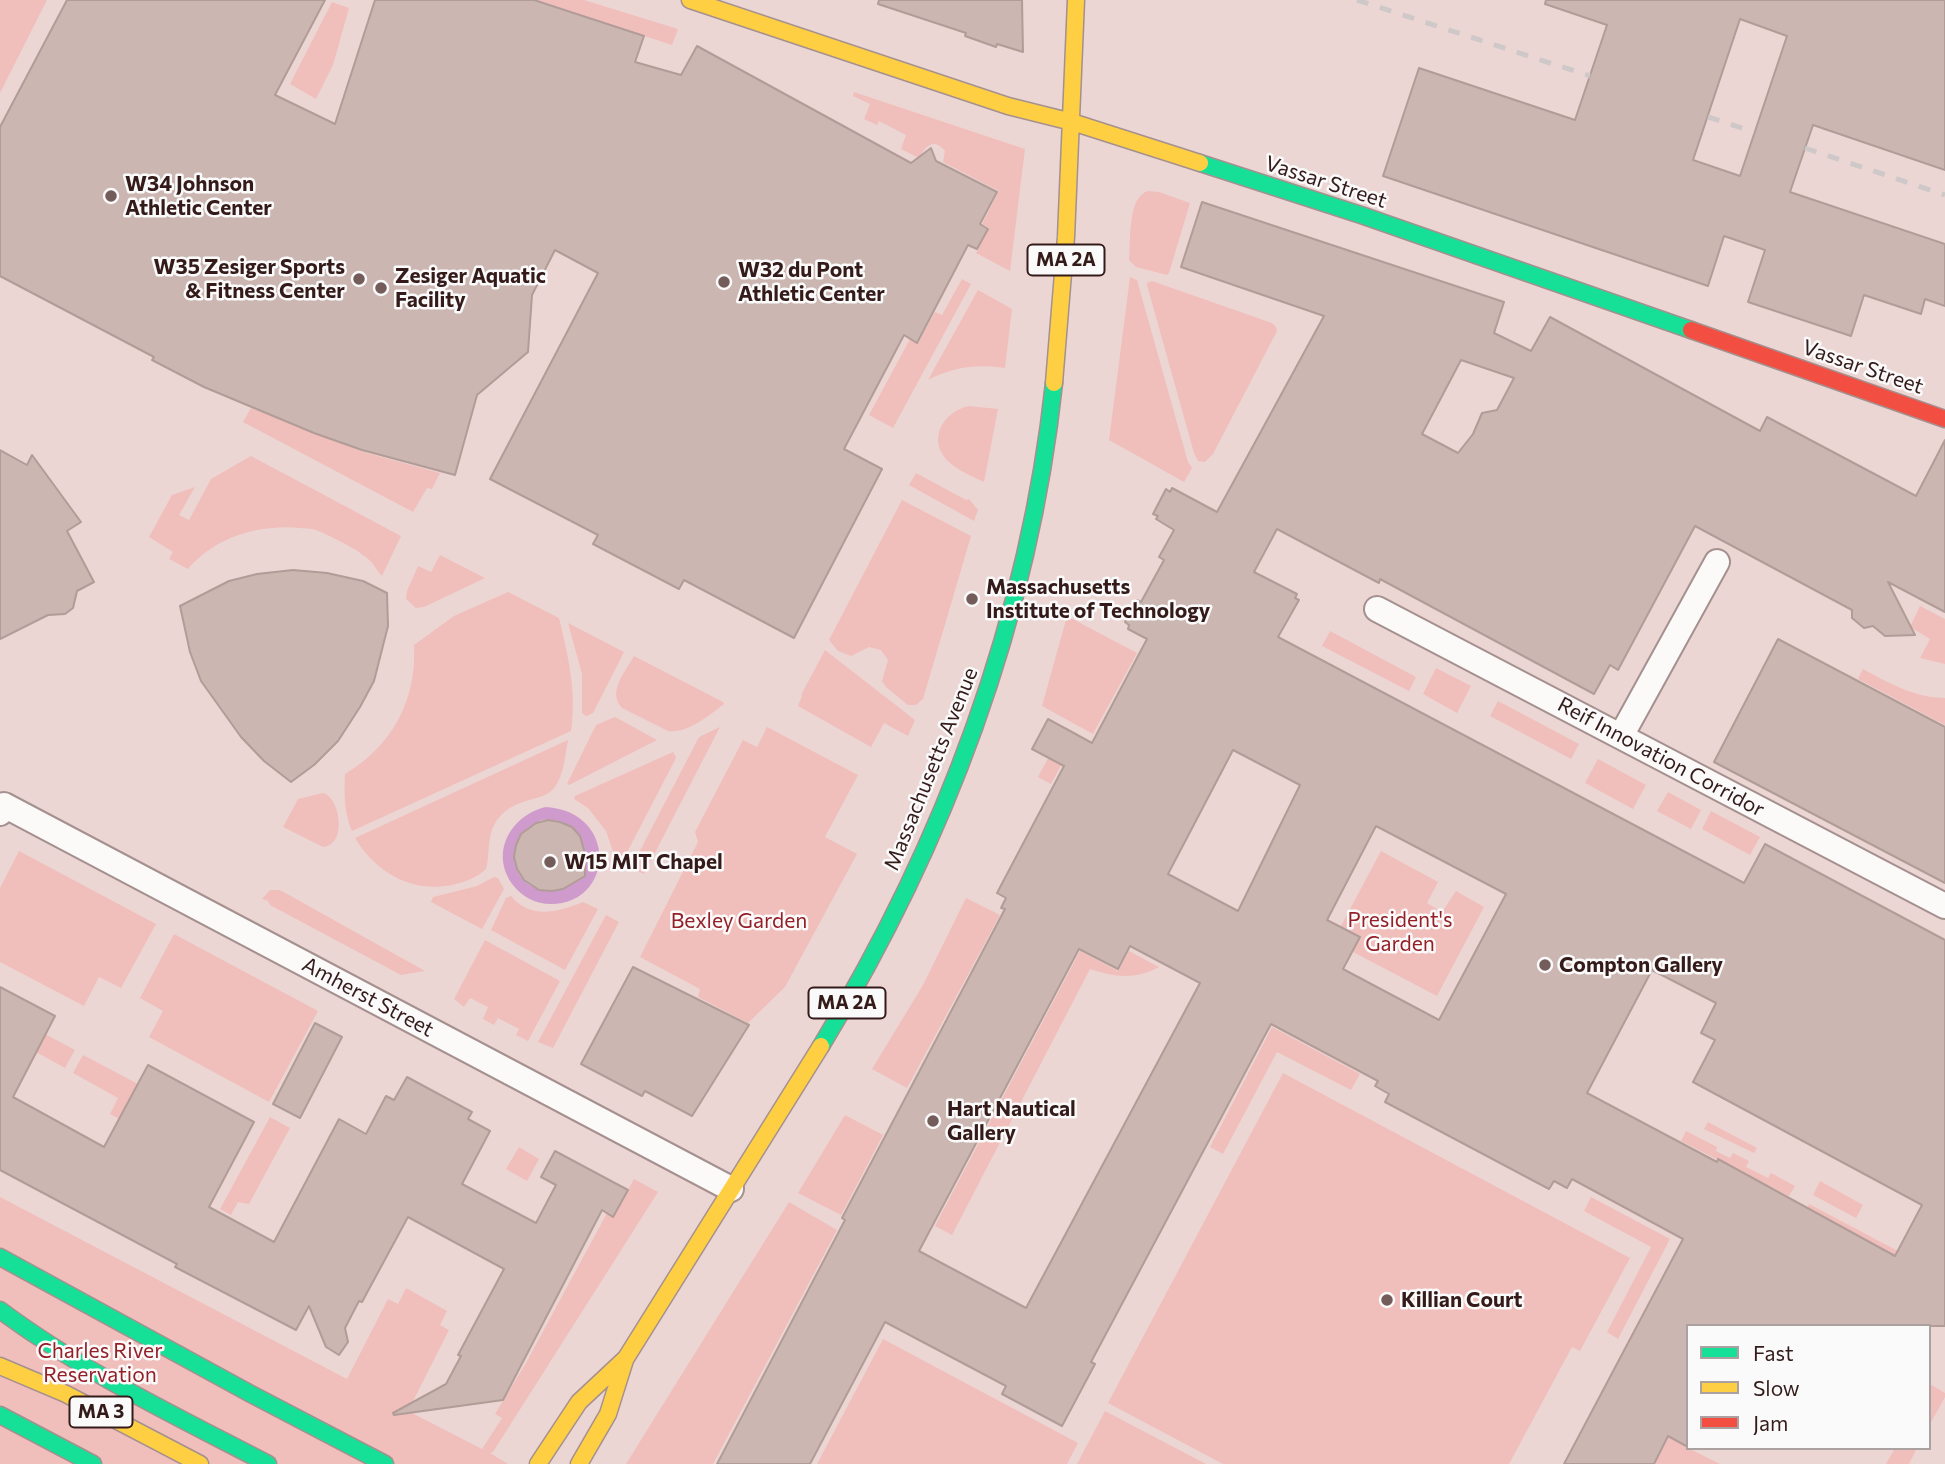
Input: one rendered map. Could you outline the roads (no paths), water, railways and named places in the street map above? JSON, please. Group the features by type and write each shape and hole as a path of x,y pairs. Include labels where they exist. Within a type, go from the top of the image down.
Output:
{"main road":[{"name":"Vassar Street","path":"691,0 1008,106 1072,122 1364,216 1945,419"},
{"name":"Massachusetts Avenue","path":"579,1464 608,1414 626,1358 852,995 944,806 988,687 1008,623 1023,559 1046,438 1060,332 1067,248 1076,0"},
{"path":"0,1258 385,1464"},
{"name":"MA 3","path":"0,1310 40,1340 86,1369 268,1464"},
{"name":"Massachusetts Avenue","path":"538,1464 579,1402 626,1358"},
{"name":"MA 3","path":"0,1366 66,1394 200,1464"},
{"path":"0,1415 93,1464"}],"street":[{"path":"1620,736 1717,562"},
{"name":"Reif Innovation Corridor","path":"1377,609 1945,906"},
{"name":"Amherst Street","path":"2,809 731,1189"}],"railway":[{"path":"1357,0 1590,76"},
{"path":"1708,117 1754,132"},
{"path":"1805,148 1945,195"}],"place":[{"name":"W34 Johnson Athletic Center","path":"111,196"},
{"name":"W35 Zesiger Sports & Fitness Center","path":"359,279"},
{"name":"W32 du Pont Athletic Center","path":"724,282"},
{"name":"Zesiger Aquatic Facility","path":"381,288"},
{"name":"Massachusetts Institute of Technology","path":"972,599"},
{"name":"W15 MIT Chapel","path":"550,862"},
{"name":"Compton Gallery","path":"1545,965"},
{"name":"Hart Nautical Gallery","path":"933,1121"},
{"name":"Killian Court","path":"1387,1300"}],"park label":[{"name":"Bexley Garden","path":"739,921"},
{"name":"President's Garden","path":"1400,932"},
{"name":"Charles River Reservation","path":"100,1363"}]}
